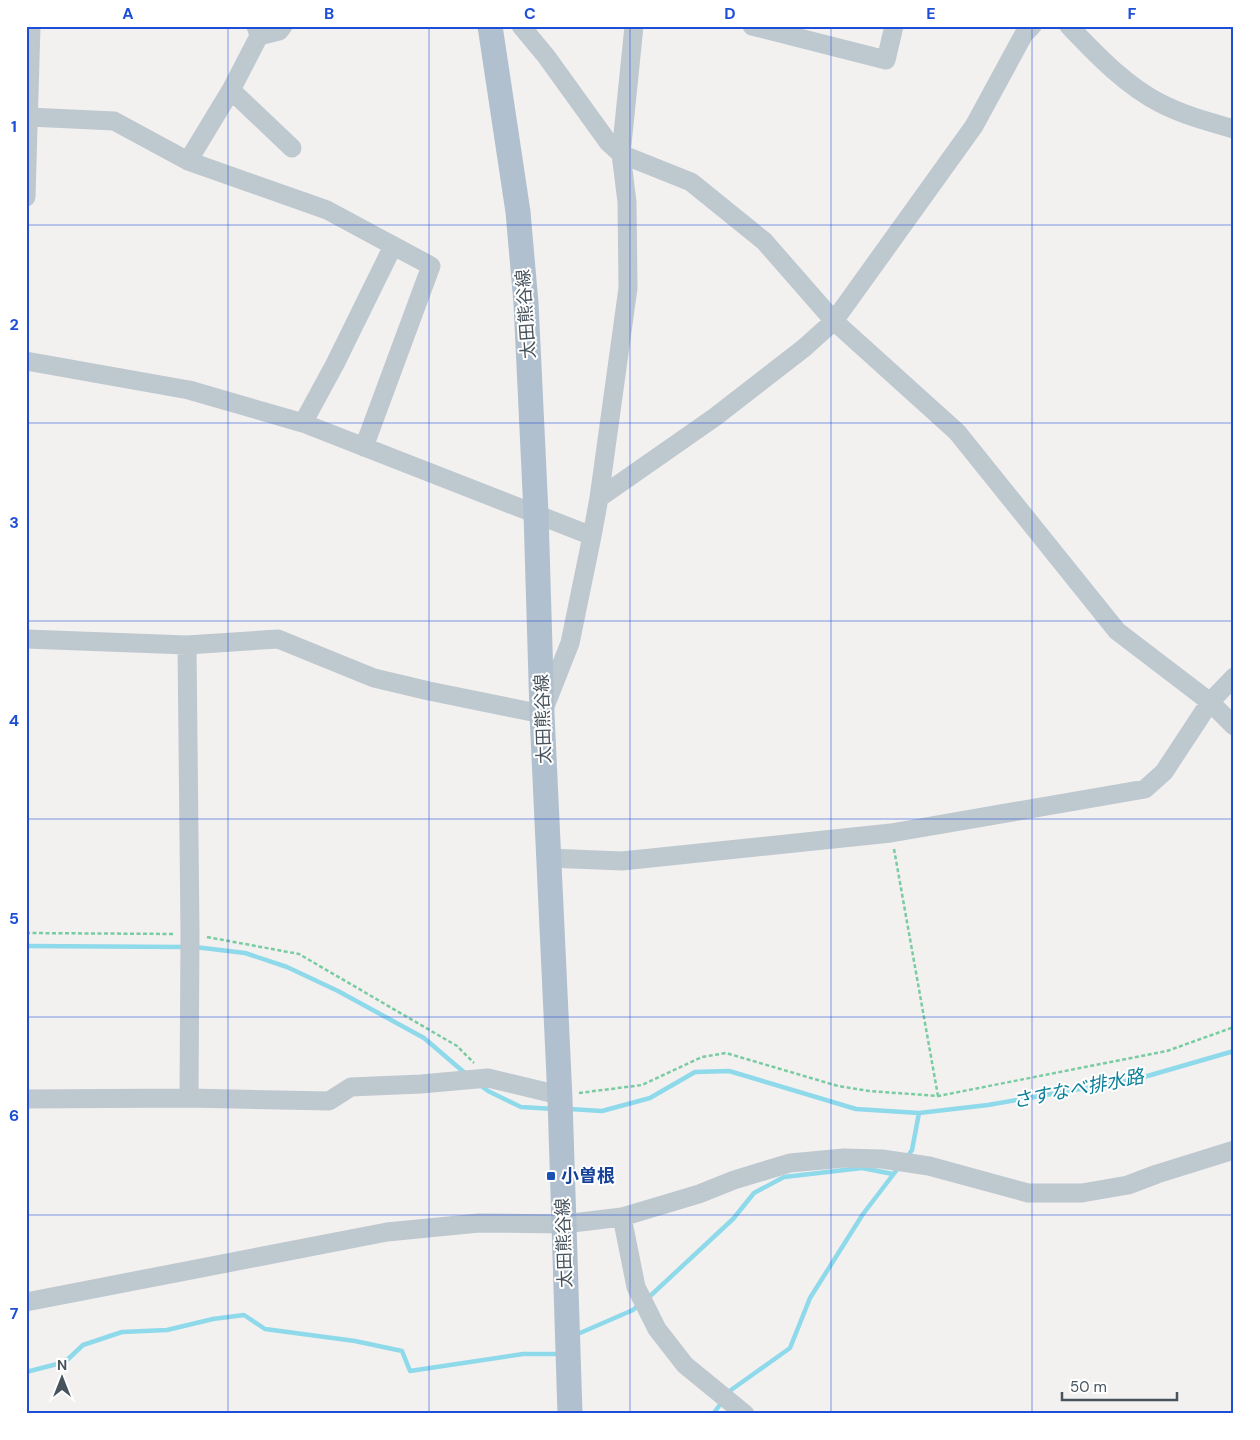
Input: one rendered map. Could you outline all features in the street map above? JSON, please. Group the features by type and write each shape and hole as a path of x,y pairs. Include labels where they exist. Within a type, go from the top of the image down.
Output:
{"main road":[{"name":"太田熊谷線","path":"490,26 518,212 526,303 536,513 548,858 560,1104 570,1414"}],"street":[{"path":"26,197 31,26"},
{"path":"188,161 231,90 257,31 279,31 283,26"},
{"path":"520,26 546,56 608,142 621,154 690,182 764,241 834,322 957,432 1117,630 1210,702 1234,726"},
{"path":"26,638 186,645 278,639 374,678 429,692 542,714 570,643 592,536 628,288 627,202 621,154 634,26"},
{"path":"752,26 886,60 894,26"},
{"path":"599,498 715,417 804,348 834,322 974,126 1024,34 1032,26"},
{"path":"1069,26 1106,65 1160,103 1185,114 1234,128"},
{"path":"231,90 292,148"},
{"path":"29,117 114,121 188,161 327,210 430,266 364,447"},
{"path":"303,423 394,246"},
{"path":"26,361 189,390 303,423 592,536"},
{"path":"186,645 190,934 189,1098"},
{"path":"548,858 622,861 891,833 1145,789 1164,772 1210,702 1234,677"},
{"path":"26,1098 189,1098 329,1101 351,1087 421,1084 488,1078 560,1104"},
{"path":"26,1302 387,1232 479,1222 564,1224 622,1217 699,1194 734,1180 790,1163 844,1158 891,1160 929,1166 1028,1193 1082,1193 1128,1185 1234,1150"},
{"path":"622,1217 636,1287 657,1329 685,1366 739,1409"}],"path":[{"path":"891,833 938,1096"},
{"path":"26,933 190,934 299,954 457,1046 488,1078"},
{"path":"560,1104 642,1085 702,1057 726,1053 838,1086 869,1092 938,1096 1167,1051 1234,1027"}],"waterway":[{"path":"26,946 184,947"},
{"path":"195,947 245,953 287,967 338,991 424,1038 466,1074"},
{"name":"さすなべ排水路","path":"569,1109 602,1111 650,1098 695,1072 729,1071 856,1109 919,1113 988,1105 1137,1079 1234,1051"},
{"path":"480,1085 488,1091 521,1107 554,1109"},
{"path":"907,1157 912,1150 919,1113"},
{"path":"728,1394 790,1348 810,1298 863,1214 899,1167"},
{"path":"648,1298 733,1219 754,1193 784,1177 862,1168 893,1174"},
{"path":"580,1333 633,1310 640,1304"},
{"path":"26,1372 65,1362 83,1345 122,1332 167,1330 213,1319 244,1315 265,1329 355,1341 402,1351 410,1371 523,1354 555,1354"},
{"path":"713,1414 722,1402"}],"place":[{"name":"小曽根","path":"551,1176"}]}
